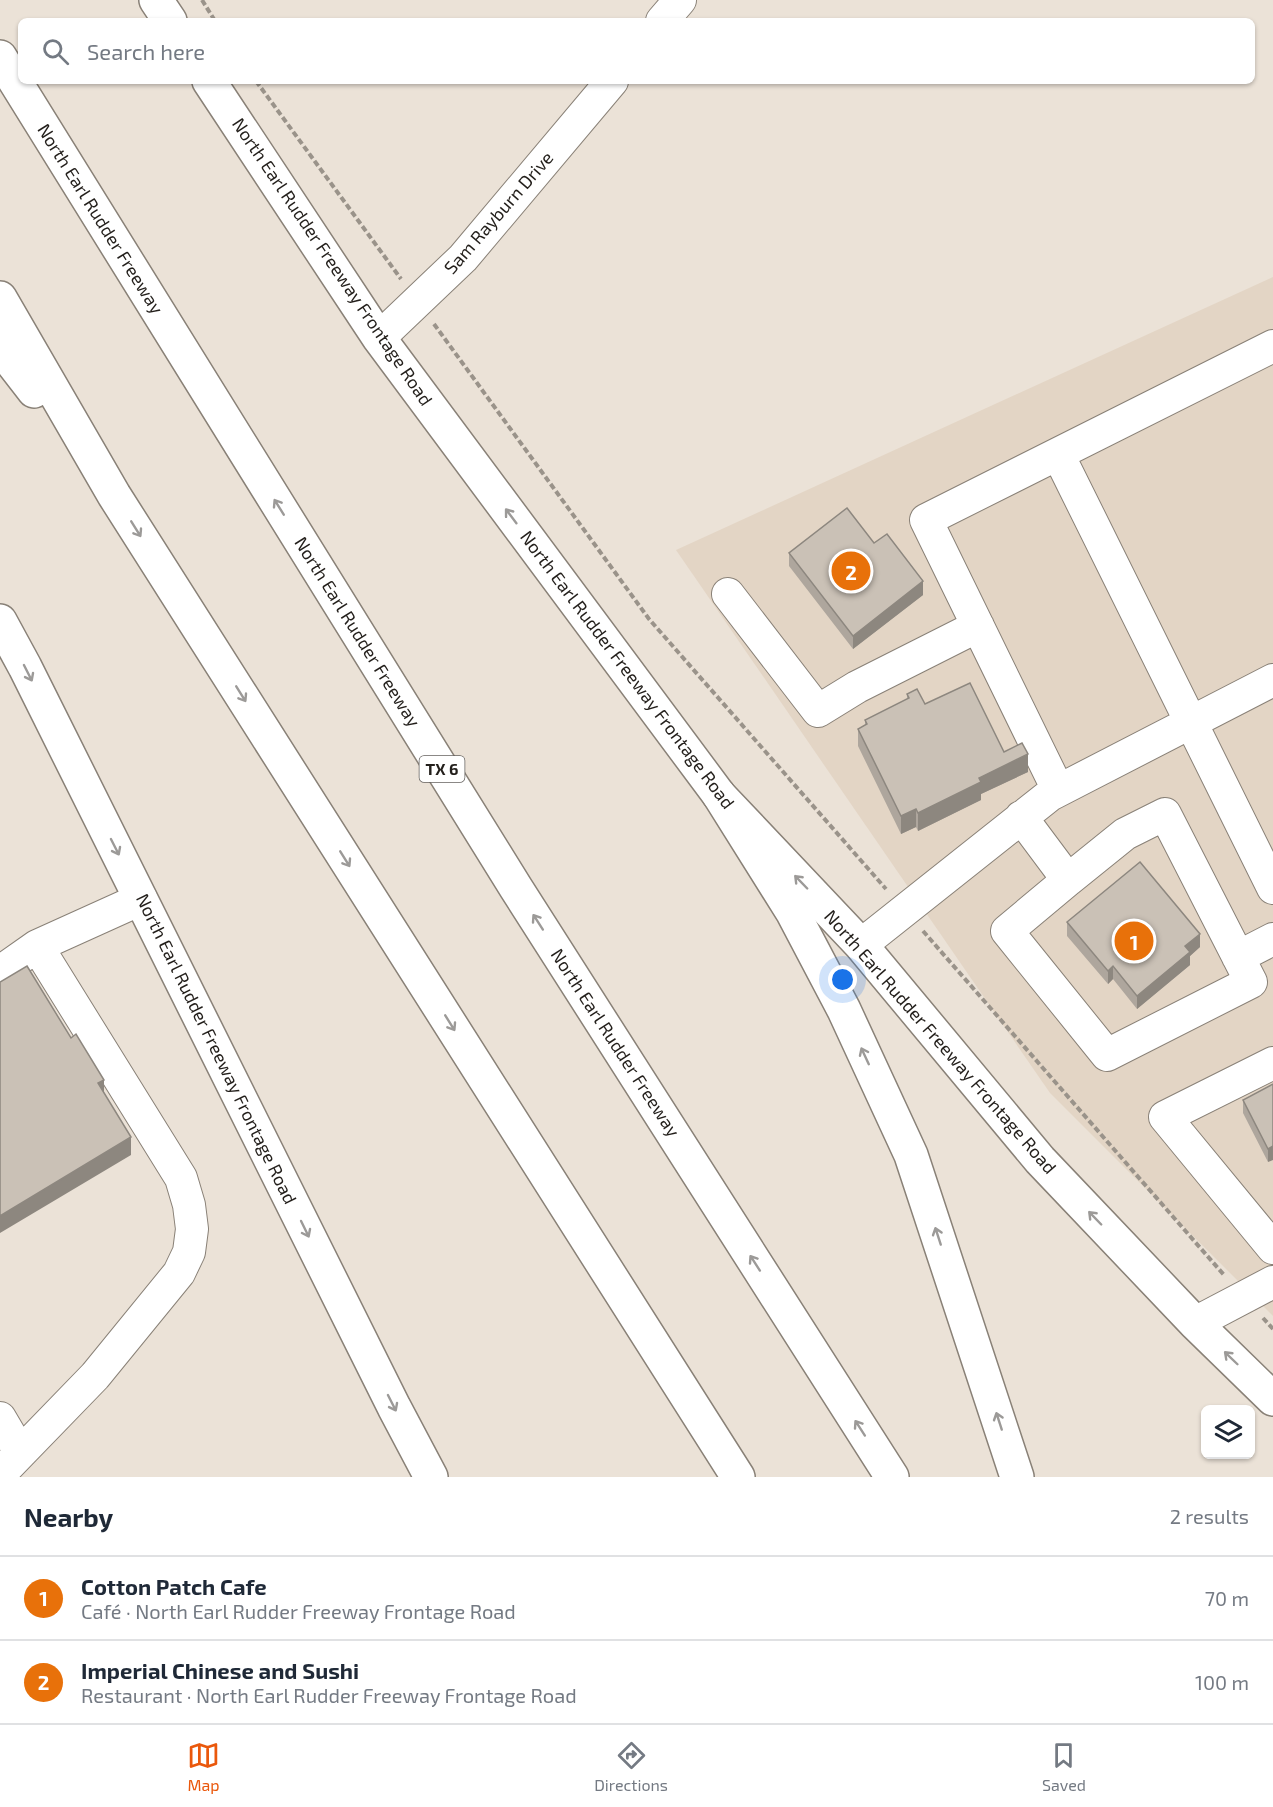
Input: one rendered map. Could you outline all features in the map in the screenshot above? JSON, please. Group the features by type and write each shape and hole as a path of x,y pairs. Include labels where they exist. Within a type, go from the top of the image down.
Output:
{"main road":[{"path":"156,0 168,18"},
{"name":"North Earl Rudder Freeway","path":"0,57 516,888 892,1477"},
{"name":"North Earl Rudder Freeway Frontage Road","path":"212,84 379,338 719,795 861,945 1040,1160 1195,1323 1273,1399"},
{"path":"0,298 114,495 738,1477"},
{"path":"0,347 114,495"},
{"name":"North Earl Rudder Freeway Frontage Road","path":"0,621 388,1396 431,1477"},
{"path":"719,795 793,913 844,1010 911,1155 1017,1477"}],"street":[{"path":"665,18 680,0"},
{"name":"Sam Rayburn Drive","path":"379,338 463,258 609,84"},
{"path":"1059,790 927,520 1273,346"},
{"path":"1059,454 1273,888"},
{"path":"728,594 818,711 857,687 978,626"},
{"path":"861,945 1050,795 1273,680"},
{"path":"1165,814 1251,982 1107,1055 1007,931 1068,880 1125,834 1165,814"},
{"path":"1021,817 1068,880"},
{"path":"0,972 37,946 141,899"},
{"path":"1238,957 1273,939"},
{"path":"10,1463 95,1376 179,1273 189,1252 192,1229 189,1205 181,1178 37,946"},
{"path":"1273,1063 1165,1117 1261,1212 1273,1248"},
{"path":"1217,1091 1252,1100 1273,1090"},
{"path":"1195,1323 1273,1282"},
{"path":"0,1418 10,1463"}],"path":[{"path":"202,0 213,18"},
{"path":"258,84 649,619 1273,1329"}],"shaded area":[{"path":"1273,277 1273,1316 1050,1093 676,550"}],"building":[{"path":"847,508 874,543 887,534 923,581 853,636 789,553"},
{"path":"970,683 1004,752 1022,743 1028,754 979,778 981,782 918,813 916,809 901,816 858,729 867,724 865,720 909,698 907,694 917,689 925,704"},
{"path":"1140,862 1200,934 1185,946 1190,952 1137,996 1113,966 1108,971 1067,922"},
{"path":"27,966 71,1038 76,1034 104,1080 98,1083 131,1137 0,1216 0,982"},
{"path":"1273,1084 1273,1146 1268,1149 1243,1100"}],"place":[{"name":"Imperial Chinese and Sushi","path":"851,571"},
{"name":"Cotton Patch Cafe","path":"1134,941"}]}
